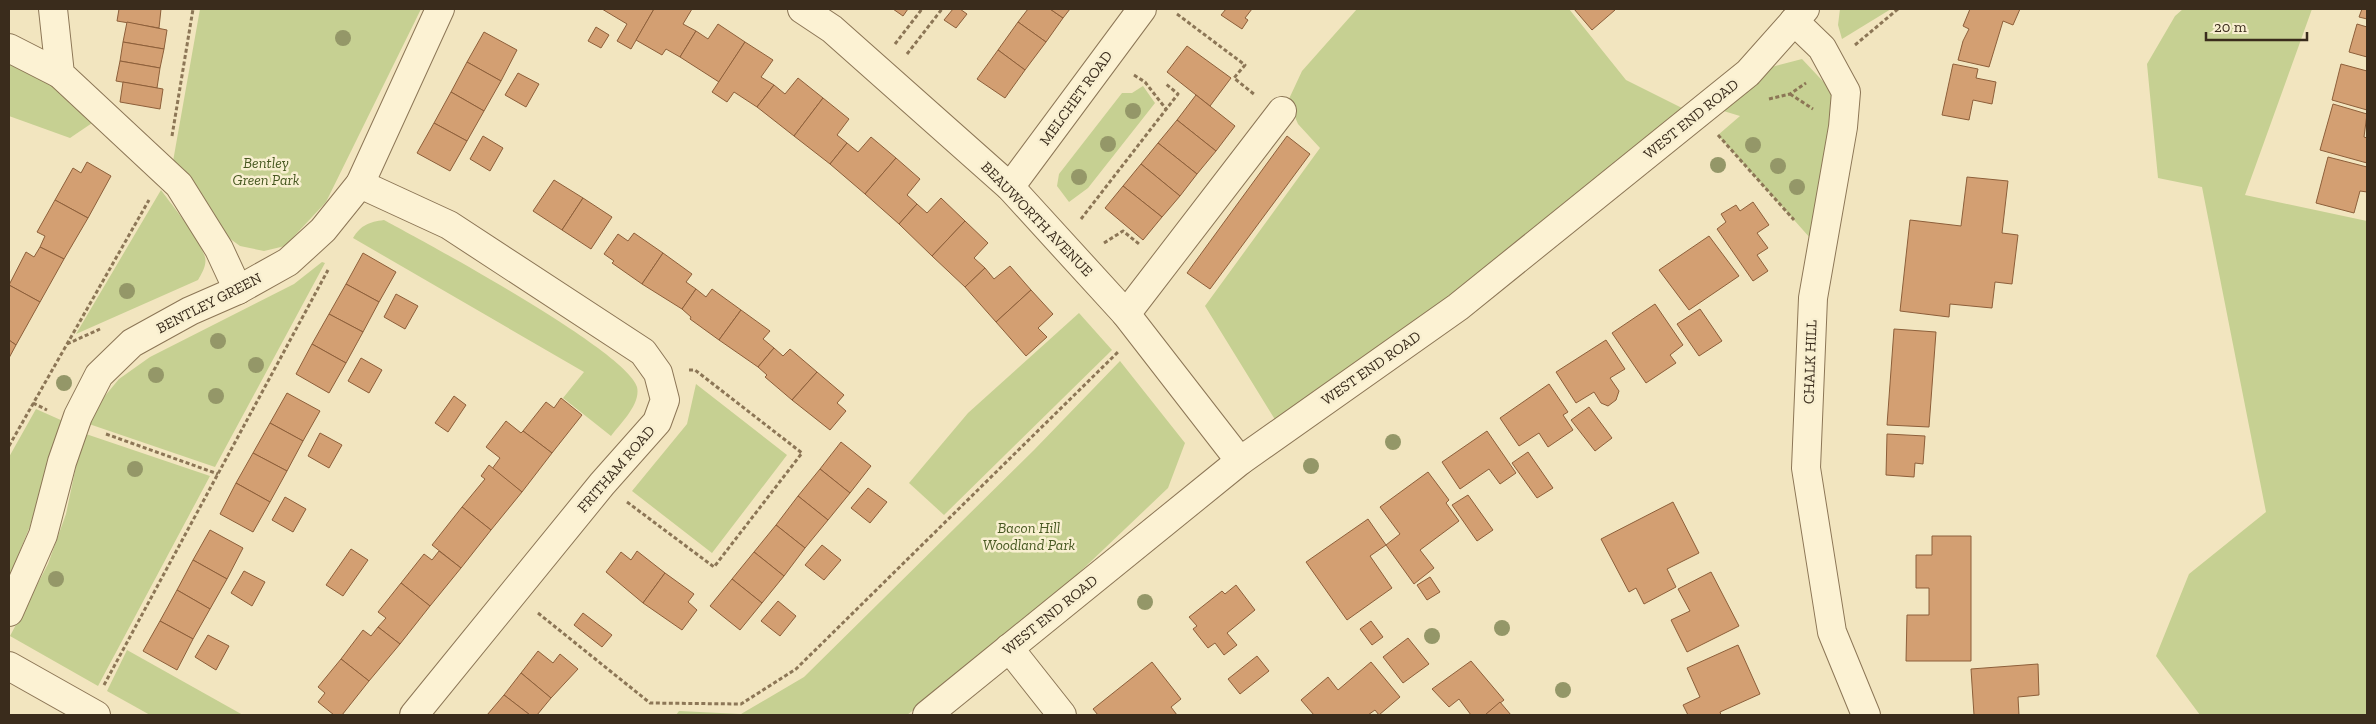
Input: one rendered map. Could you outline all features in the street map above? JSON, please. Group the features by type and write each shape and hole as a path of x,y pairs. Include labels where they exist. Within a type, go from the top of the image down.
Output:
{"street":[{"path":"53,9 60,74"},
{"name":"BENTLEY GREEN","path":"9,612 43,535 62,462 75,423 99,375 132,343 190,312 238,290 288,262 323,230 360,184 440,9"},
{"name":"BEAUWORTH AVENUE","path":"802,9 832,29 1010,188 1132,322 1240,462"},
{"name":"MELCHET ROAD","path":"1010,188 1142,9"},
{"name":"CHALK HILL","path":"1799,15 1822,48 1846,92 1843,127 1813,298 1806,468 1832,632 1866,715"},
{"name":"WEST END ROAD","path":"927,715 1240,462 1458,307 1748,73 1799,15"},
{"path":"9,48 60,74 166,171 179,185 219,249 238,290"},
{"path":"1132,322 1271,105"},
{"name":"FRITHAM ROAD","path":"360,184 449,225 643,352 658,373 665,400 657,422 602,484 414,715"},
{"path":"1009,648 1062,715"},
{"path":"9,666 93,713"}],"path":[{"path":"9,446 166,171 193,9"},
{"path":"882,73 922,9"},
{"path":"882,73 942,9"},
{"path":"1831,65 1898,9"},
{"path":"1177,14 1245,65 1234,78 1271,105"},
{"path":"1134,75 1144,82 1166,109"},
{"path":"1062,244 1178,94 1166,84"},
{"path":"1718,135 1821,251"},
{"path":"1121,234 1123,231 1142,246"},
{"path":"93,713 218,474 330,267"},
{"path":"537,613 650,703 741,704 796,669 1132,322"},
{"path":"625,500 714,567 802,454 695,370"},
{"path":"33,403 75,423 218,474"}],"green space":[{"name":"Bentley Green Park","path":"200,9 421,9 326,202 285,246 264,251 240,246 229,238 199,190 172,167"},
{"path":"1357,9 1569,9 1626,80 1696,115 1282,431 1205,306 1320,148 1298,124 1288,101 1302,71"},
{"path":"1840,9 1891,9 1842,39 1838,25"},
{"path":"2183,9 2312,9 2245,195 2367,221 2367,715 2200,715 2156,656 2189,574 2266,512 2202,187 2158,178 2147,64 2175,16"},
{"path":"9,55 52,78 98,119 70,138 9,116"},
{"path":"1802,59 1833,92 1843,127 1826,143 1811,239 1718,135 1740,116 1707,106 1748,73"},
{"path":"1143,86 1155,103 1088,188 1069,202 1057,186 1059,174 1122,93 1132,93"},
{"path":"161,190 202,249 205,257 205,266 198,280 76,334"},
{"path":"384,220 522,298 599,349 625,370 637,387 636,400 629,413 611,436 563,398 584,372 353,238 366,225"},
{"path":"322,262 325,263 215,467 89,424 104,397 119,379 150,357 294,284"},
{"path":"1079,313 1112,350 944,515 909,483 968,413"},
{"name":"Bacon Hill Woodland Park","path":"1120,361 1185,443 1168,488 1021,628 907,715 676,715 679,711 741,714 804,677 1034,450"},
{"path":"696,384 787,455 712,553 632,491 687,424"},
{"path":"36,409 63,421 52,449 30,526 9,578 9,457"},
{"path":"83,433 210,476 98,686 10,636 48,564 66,514"},
{"path":"127,650 243,715 150,715 107,691"}],"building":[{"path":"119,9 161,9 159,28 117,21"},
{"path":"602,9 654,9 631,49 617,41 627,24"},
{"path":"654,9 692,9 683,24 696,31 680,57 666,49 662,55 636,40"},
{"path":"893,9 908,9 903,16"},
{"path":"953,9 960,9 967,14 956,28 944,20"},
{"path":"1028,9 1050,9 1063,18 1046,42 1018,22"},
{"path":"1050,9 1070,9 1063,18"},
{"path":"1226,9 1252,9 1245,18 1248,20 1242,29 1221,15"},
{"path":"1574,9 1614,9 1615,10 1592,30"},
{"path":"1970,9 2020,9 2013,25 2003,21 1989,67 1958,60 1963,41 1969,29 1963,26"},
{"path":"2362,9 2367,9 2367,19 2359,17"},
{"path":"127,22 167,30 164,49 123,42"},
{"path":"1018,22 1046,42 1025,70 998,50"},
{"path":"718,24 745,42 719,82 680,57 696,31 708,39"},
{"path":"2357,24 2367,27 2367,57 2349,52"},
{"path":"596,27 609,35 601,48 588,41"},
{"path":"484,32 517,50 501,81 467,62"},
{"path":"123,42 164,49 160,68 120,61"},
{"path":"745,42 773,60 761,77 774,85 757,107 734,92 727,102 712,92"},
{"path":"1187,46 1231,78 1210,106 1167,72"},
{"path":"998,50 1025,70 1005,98 977,79"},
{"path":"120,61 160,68 157,88 116,81"},
{"path":"467,62 501,81 484,111 451,92"},
{"path":"1953,64 1978,69 1976,78 1996,82 1992,104 1973,100 1969,120 1942,115"},
{"path":"2341,64 2367,71 2367,110 2332,100"},
{"path":"518,73 539,84 526,107 505,95"},
{"path":"798,78 823,98 794,136 757,107 774,85 785,94"},
{"path":"123,82 163,89 160,109 120,102"},
{"path":"451,92 484,111 467,141 434,123"},
{"path":"1196,95 1235,126 1216,151 1177,120"},
{"path":"823,98 849,119 837,135 847,143 830,164 794,136"},
{"path":"2333,104 2367,114 2364,137 2367,138 2367,163 2320,150"},
{"path":"1177,120 1216,151 1197,174 1158,143"},
{"path":"434,123 467,141 450,171 417,153"},
{"path":"483,136 503,148 490,171 470,159"},
{"path":"1287,136 1310,154 1210,289 1187,273"},
{"path":"871,137 896,158 865,194 830,164 847,143 858,152"},
{"path":"1158,143 1197,174 1180,196 1141,164"},
{"path":"2328,157 2367,167 2367,192 2360,191 2354,213 2316,203"},
{"path":"896,158 920,179 907,195 917,204 899,224 865,194"},
{"path":"87,162 111,176 88,218 55,200 73,168 81,173"},
{"path":"1141,164 1180,196 1162,217 1123,186"},
{"path":"1967,177 2008,181 2002,233 2018,235 2012,284 1995,282 1992,308 1950,304 1949,317 1900,311 1910,220 1961,226"},
{"path":"554,180 583,198 562,230 533,211"},
{"path":"1123,186 1162,217 1143,240 1105,208"},
{"path":"583,198 612,217 591,249 562,230"},
{"path":"941,198 965,221 932,256 899,224 917,204 927,213"},
{"path":"55,200 88,218 64,259 40,247 45,236 37,232"},
{"path":"1753,202 1769,225 1757,233 1768,248 1757,255 1768,271 1753,281 1717,229 1726,222 1721,214 1736,205 1740,211"},
{"path":"965,221 988,243 974,258 985,268 965,287 932,256"},
{"path":"634,233 663,253 642,284 612,263 614,261 604,254 618,234 628,241"},
{"path":"1709,236 1739,276 1689,310 1659,270"},
{"path":"40,247 64,259 40,302 9,285 26,252 34,257"},
{"path":"363,253 396,272 379,302 346,284"},
{"path":"663,253 692,274 686,282 696,289 682,309 642,284"},
{"path":"1010,266 1031,290 996,322 965,287 985,268 994,279"},
{"path":"346,284 379,302 363,332 329,314"},
{"path":"9,285 40,302 16,345 9,340"},
{"path":"696,289 706,297 712,289 741,310 719,340 690,319 691,317 682,309"},
{"path":"1031,290 1053,314 1038,328 1047,337 1026,356 996,322"},
{"path":"396,294 418,306 405,329 384,317"},
{"path":"1655,304 1683,345 1670,355 1676,363 1646,383 1612,333"},
{"path":"1700,309 1722,341 1699,356 1677,324"},
{"path":"741,310 770,331 763,339 774,348 758,367 719,340"},
{"path":"329,314 363,332 346,363 312,344"},
{"path":"1894,329 1936,332 1929,427 1887,425"},
{"path":"9,340 16,345 9,358"},
{"path":"1606,340 1625,369 1610,378 1619,391 1616,400 1608,406 1601,403 1594,392 1576,403 1556,372"},
{"path":"312,344 346,363 329,393 296,374"},
{"path":"774,348 783,356 790,349 817,372 792,400 765,377 767,375 758,367"},
{"path":"361,358 382,370 369,393 348,381"},
{"path":"817,372 844,395 837,403 846,411 830,430 792,400"},
{"path":"1549,384 1568,412 1563,415 1573,430 1548,447 1539,433 1519,446 1500,418"},
{"path":"287,393 320,411 303,441 270,423"},
{"path":"454,396 466,405 448,432 435,423"},
{"path":"561,398 582,415 552,453 523,431 546,402 554,408"},
{"path":"1589,407 1612,438 1595,451 1571,420"},
{"path":"506,421 552,453 522,492 492,469 500,458 486,447"},
{"path":"270,423 303,441 287,471 253,453"},
{"path":"1487,431 1516,473 1500,484 1489,469 1460,489 1442,462"},
{"path":"320,433 342,445 329,468 308,456"},
{"path":"1887,434 1925,436 1923,464 1915,463 1914,477 1886,475"},
{"path":"841,442 871,466 850,493 820,469"},
{"path":"1528,452 1553,488 1537,498 1512,463"},
{"path":"253,453 287,471 270,502 236,483"},
{"path":"489,465 522,492 491,530 462,507 485,479 481,476"},
{"path":"820,469 850,493 828,520 798,496"},
{"path":"1428,472 1449,500 1446,503 1459,521 1420,550 1434,568 1414,584 1386,545 1400,534 1380,507"},
{"path":"236,483 270,502 253,532 220,514"},
{"path":"868,488 887,502 870,523 851,508"},
{"path":"1468,495 1493,530 1477,541 1452,505"},
{"path":"798,496 828,520 805,548 776,525"},
{"path":"285,497 306,509 293,532 272,520"},
{"path":"1673,502 1699,553 1667,569 1676,587 1644,604 1636,588 1629,592 1601,539"},
{"path":"462,507 491,530 461,568 432,545"},
{"path":"1368,519 1386,545 1370,556 1392,588 1347,620 1306,562"},
{"path":"776,525 805,548 784,576 754,552"},
{"path":"210,530 243,548 227,579 193,560"},
{"path":"1932,536 1971,536 1971,661 1906,661 1907,615 1929,615 1929,588 1916,588 1916,555 1932,555"},
{"path":"822,545 841,560 824,580 805,565"},
{"path":"351,549 368,560 343,596 326,585"},
{"path":"439,551 461,568 430,606 401,583 424,554 432,560"},
{"path":"637,551 665,573 643,603 606,572 621,552 631,560"},
{"path":"754,552 784,576 762,603 732,579"},
{"path":"193,560 227,579 210,609 177,590"},
{"path":"244,571 265,582 252,606 231,593"},
{"path":"1711,572 1739,626 1687,652 1671,620 1690,611 1678,589"},
{"path":"665,573 694,594 688,602 697,610 682,630 643,603"},
{"path":"1430,577 1440,592 1427,600 1417,585"},
{"path":"732,579 762,603 740,630 710,606"},
{"path":"401,583 430,606 400,644 378,627 386,618 378,612"},
{"path":"1236,585 1255,610 1227,633 1237,645 1224,655 1215,643 1208,648 1193,629 1197,626 1189,617 1222,591 1225,594"},
{"path":"177,590 210,609 193,639 160,621"},
{"path":"778,601 796,616 780,636 761,621"},
{"path":"583,613 612,635 602,647 574,625"},
{"path":"160,621 193,639 177,670 143,651"},
{"path":"1371,621 1383,637 1372,645 1360,629"},
{"path":"378,627 400,644 369,681 341,659 363,630 371,636"},
{"path":"208,635 229,646 216,670 195,657"},
{"path":"1408,638 1429,664 1403,683 1383,657"},
{"path":"1738,645 1760,694 1720,712 1721,715 1688,715 1683,705 1700,697 1687,668"},
{"path":"538,651 553,663 560,654 578,669 551,698 521,673"},
{"path":"1257,656 1269,671 1240,694 1228,679"},
{"path":"341,659 369,681 342,715 334,715 318,702 325,693 318,687"},
{"path":"1471,661 1504,700 1485,715 1471,715 1459,699 1449,707 1432,689"},
{"path":"1152,662 1181,699 1171,707 1177,715 1098,715 1093,709"},
{"path":"1371,662 1400,697 1379,715 1375,710 1368,715 1314,715 1301,700 1328,677 1338,690"},
{"path":"2038,664 2039,695 2018,697 2019,715 1974,715 1971,669"},
{"path":"521,673 551,698 537,715 530,715 504,695"},
{"path":"504,695 530,715 487,715"},
{"path":"1500,702 1511,715 1485,715"}]}
